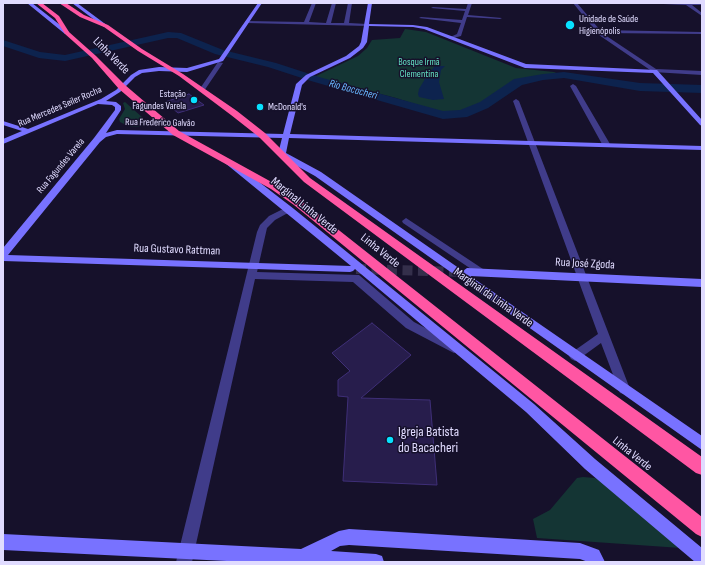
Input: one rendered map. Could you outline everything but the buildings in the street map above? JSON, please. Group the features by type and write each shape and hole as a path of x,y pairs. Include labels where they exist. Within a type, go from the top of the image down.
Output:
{"highway":[{"name":"Linha Verde","path":"39,3 56,17 67,33 94,57 122,87 176,134 274,187 298,204 702,528"},
{"name":"Linha Verde","path":"62,3 77,14 106,26 202,90 262,135 307,180 702,467"}],"main road":[{"path":"29,3 67,33"},
{"path":"74,3 106,26"},
{"path":"247,22 260,3"},
{"path":"282,154 301,82 358,50 364,42 370,3"},
{"name":"Rua Mercedes Seiler Rocha","path":"3,142 98,103 113,95 133,76 141,71 154,69 191,69 219,61 226,54 247,22"},
{"path":"367,25 417,26 514,63 531,67 655,71 702,124"},
{"name":"Rua Fagundes Varela","path":"3,254 97,140 119,107 114,103 98,103"},
{"path":"3,123 28,132"},
{"name":"Rua Frederico Galvão","path":"97,140 104,135 112,133 262,135 702,148"},
{"name":"Marginal da Linha Verde","path":"282,154 318,174 702,444"},
{"name":"Marginal Linha Verde","path":"222,158 291,211 461,352"},
{"name":"Rua Gustavo Rattman","path":"3,258 252,270 350,269"},
{"name":"Rua José Zgoda","path":"467,272 702,283"},
{"path":"461,352 530,408 590,464 702,558"},
{"path":"308,559 339,539 349,537 580,551 593,556 597,562"},
{"path":"3,542 186,557 308,559 376,562"}],"street":[{"path":"306,23 314,3"},
{"path":"328,24 334,3"},
{"path":"346,24 350,3"},
{"path":"450,38 459,35 470,3"},
{"path":"575,3 598,31 655,71 702,73"},
{"path":"643,3 702,4"},
{"path":"686,3 702,15"},
{"path":"433,8 468,10"},
{"path":"466,16 500,18"},
{"path":"421,18 463,22"},
{"path":"247,22 367,25"},
{"path":"455,30 461,28"},
{"path":"598,31 702,33"},
{"path":"441,34 449,32"},
{"path":"202,90 220,63"},
{"path":"572,86 606,144"},
{"path":"516,101 624,389"},
{"path":"186,557 263,227 266,222 278,214 291,211"},
{"path":"406,221 483,273"},
{"path":"252,270 355,278 410,326 461,352"},
{"path":"575,356 603,336"}],"green space":[{"name":"Bosque Irmã Clementina","path":"405,29 426,32 516,68 554,72 561,75 543,76 518,82 482,102 461,111 439,112 396,98 314,77 358,56 367,48 372,40 400,38"},
{"path":"125,102 151,125 135,127 128,126 120,122 119,119 125,109 123,103"},
{"path":"577,478 595,478 601,481 681,548 537,538 533,519 550,510"}],"water":[{"path":"435,66 445,66 441,70 439,82 444,99 433,100 419,97 419,89"}],"waterway":[{"name":"Rio Bacacheri","path":"3,43 39,55 65,58 168,35 178,35 219,52 272,65 315,79 443,115 462,114 484,105 518,82 543,77 564,75 640,87 702,89"}],"tunnel":[{"path":"356,269 463,272"}],"place":[{"name":"Unidade de Saúde Higienópolis","path":"570,25"},
{"name":"Estação Fagundes Varela","path":"194,100"},
{"name":"McDonald's","path":"260,107"},
{"name":"Igreja Batista do Bacacheri","path":"390,440"}]}
